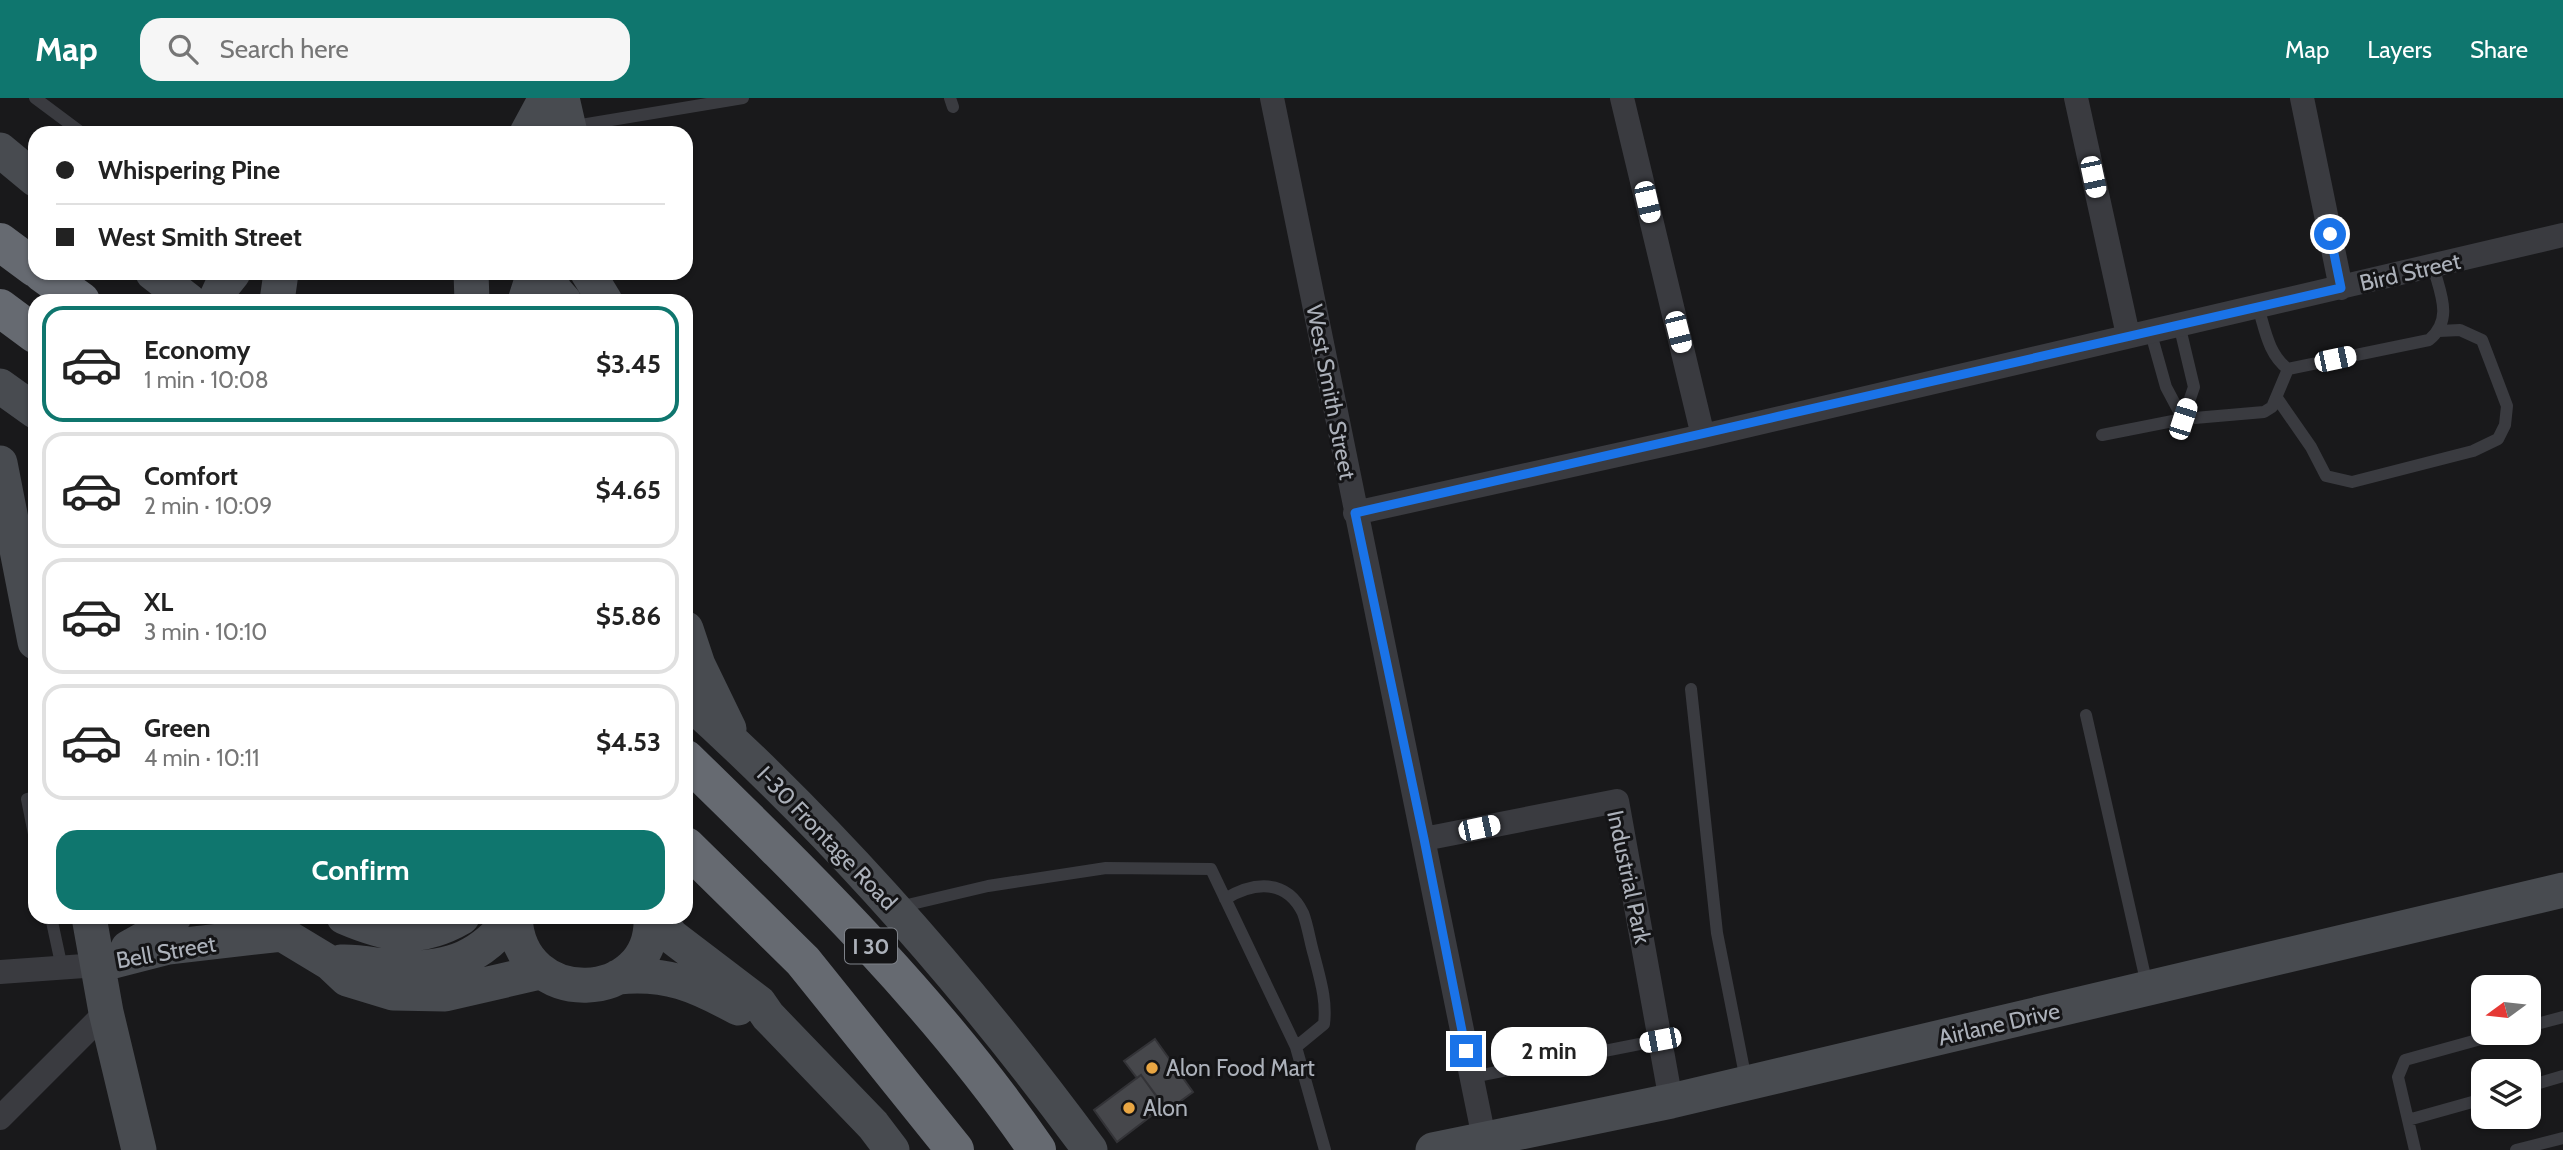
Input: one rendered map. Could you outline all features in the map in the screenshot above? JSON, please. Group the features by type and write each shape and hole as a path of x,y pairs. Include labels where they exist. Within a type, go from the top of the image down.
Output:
{"highway":[{"path":"0,242 28,263"},
{"path":"52,280 71,294"},
{"path":"0,308 28,329"},
{"name":"I 30","path":"693,766 853,927 950,1036 1037,1150"},
{"name":"I 30","path":"693,853 803,961 955,1150"}],"main road":[{"path":"531,126 546,98"},
{"path":"0,150 28,173"},
{"path":"162,280 180,294"},
{"path":"0,386 28,406"},
{"path":"2,481 28,608"},
{"path":"693,650 737,745"},
{"name":"I-30 Frontage Road","path":"693,705 820,828 947,967 1090,1150"},
{"name":"Airlane Drive","path":"1433,1150 1484,1138 1530,1135 2563,890"},
{"path":"90,924 106,1012 139,1150"},
{"name":"Bell Street","path":"98,965 153,934 165,924"},
{"path":"361,924 375,930 415,934 450,924"},
{"path":"330,963 349,962 401,968 443,965 467,958 507,924"},
{"path":"514,924 520,946 540,972 570,986 587,987 603,984 631,967 642,954 649,939 650,924"},
{"path":"663,924 671,936 760,1003 768,1016 873,1125 892,1150"},
{"path":"273,926 330,963 347,979 393,993 445,994 540,972"},
{"name":"Bell Street","path":"98,965 169,947 273,926"},
{"path":"618,977 654,975 702,988 747,1012 768,1016"}],"street":[{"name":"West Smith Street","path":"1272,98 1484,1138"},
{"path":"1622,98 1703,436"},
{"path":"2076,98 2139,333"},
{"path":"2302,98 2341,288"},
{"name":"Bird Street","path":"1355,513 1703,436 2563,235"},
{"name":"Industrial Park","path":"1424,839 1616,801 1671,1101"},
{"path":"0,972 98,965"},
{"path":"0,1118 106,1012"}],"lane":[{"path":"35,98 73,126"},
{"path":"568,125 743,98"},
{"path":"2288,369 2429,340 2439,331 2443,318 2443,305 2433,266"},
{"path":"2258,306 2271,349 2278,361 2288,369"},
{"path":"2179,324 2194,387 2183,419"},
{"path":"2277,398 2311,447 2326,476 2353,482 2473,451 2498,439 2505,425 2507,406 2482,340 2460,330 2439,331"},
{"path":"2139,333 2183,419"},
{"path":"2102,435 2183,419 2264,412 2272,407 2288,369"},
{"path":"1691,689 1717,933 1747,1083"},
{"path":"2086,715 2148,989"},
{"path":"893,908 988,886 1106,868 1211,869 1296,1047 1325,1150"},
{"path":"1225,899 1241,889 1274,885 1293,898 1303,914 1326,1004 1324,1024 1296,1047"},
{"path":"53,924 62,968"},
{"path":"2541,1023 2563,1017"},
{"path":"1472,1077 1660,1040"},
{"path":"2415,1150 2398,1077 2404,1060 2471,1042"},
{"path":"2541,1082 2563,1076"},
{"path":"2408,1120 2471,1102"},
{"path":"2516,1150 2563,1138"}],"building":[{"name":"Alon Food Mart","path":"1155,1039 1193,1092 1167,1111 1141,1075 1137,1078 1124,1061"},
{"name":"Alon","path":"1141,1075 1164,1106 1117,1142 1094,1110"}],"place":[{"name":"Alon Food Mart","path":"1152,1068"},
{"name":"Alon","path":"1129,1108"}],"route":[{"path":"1466,1051 1355,513 1703,436 2128,335 2341,288 2330,234"}]}
